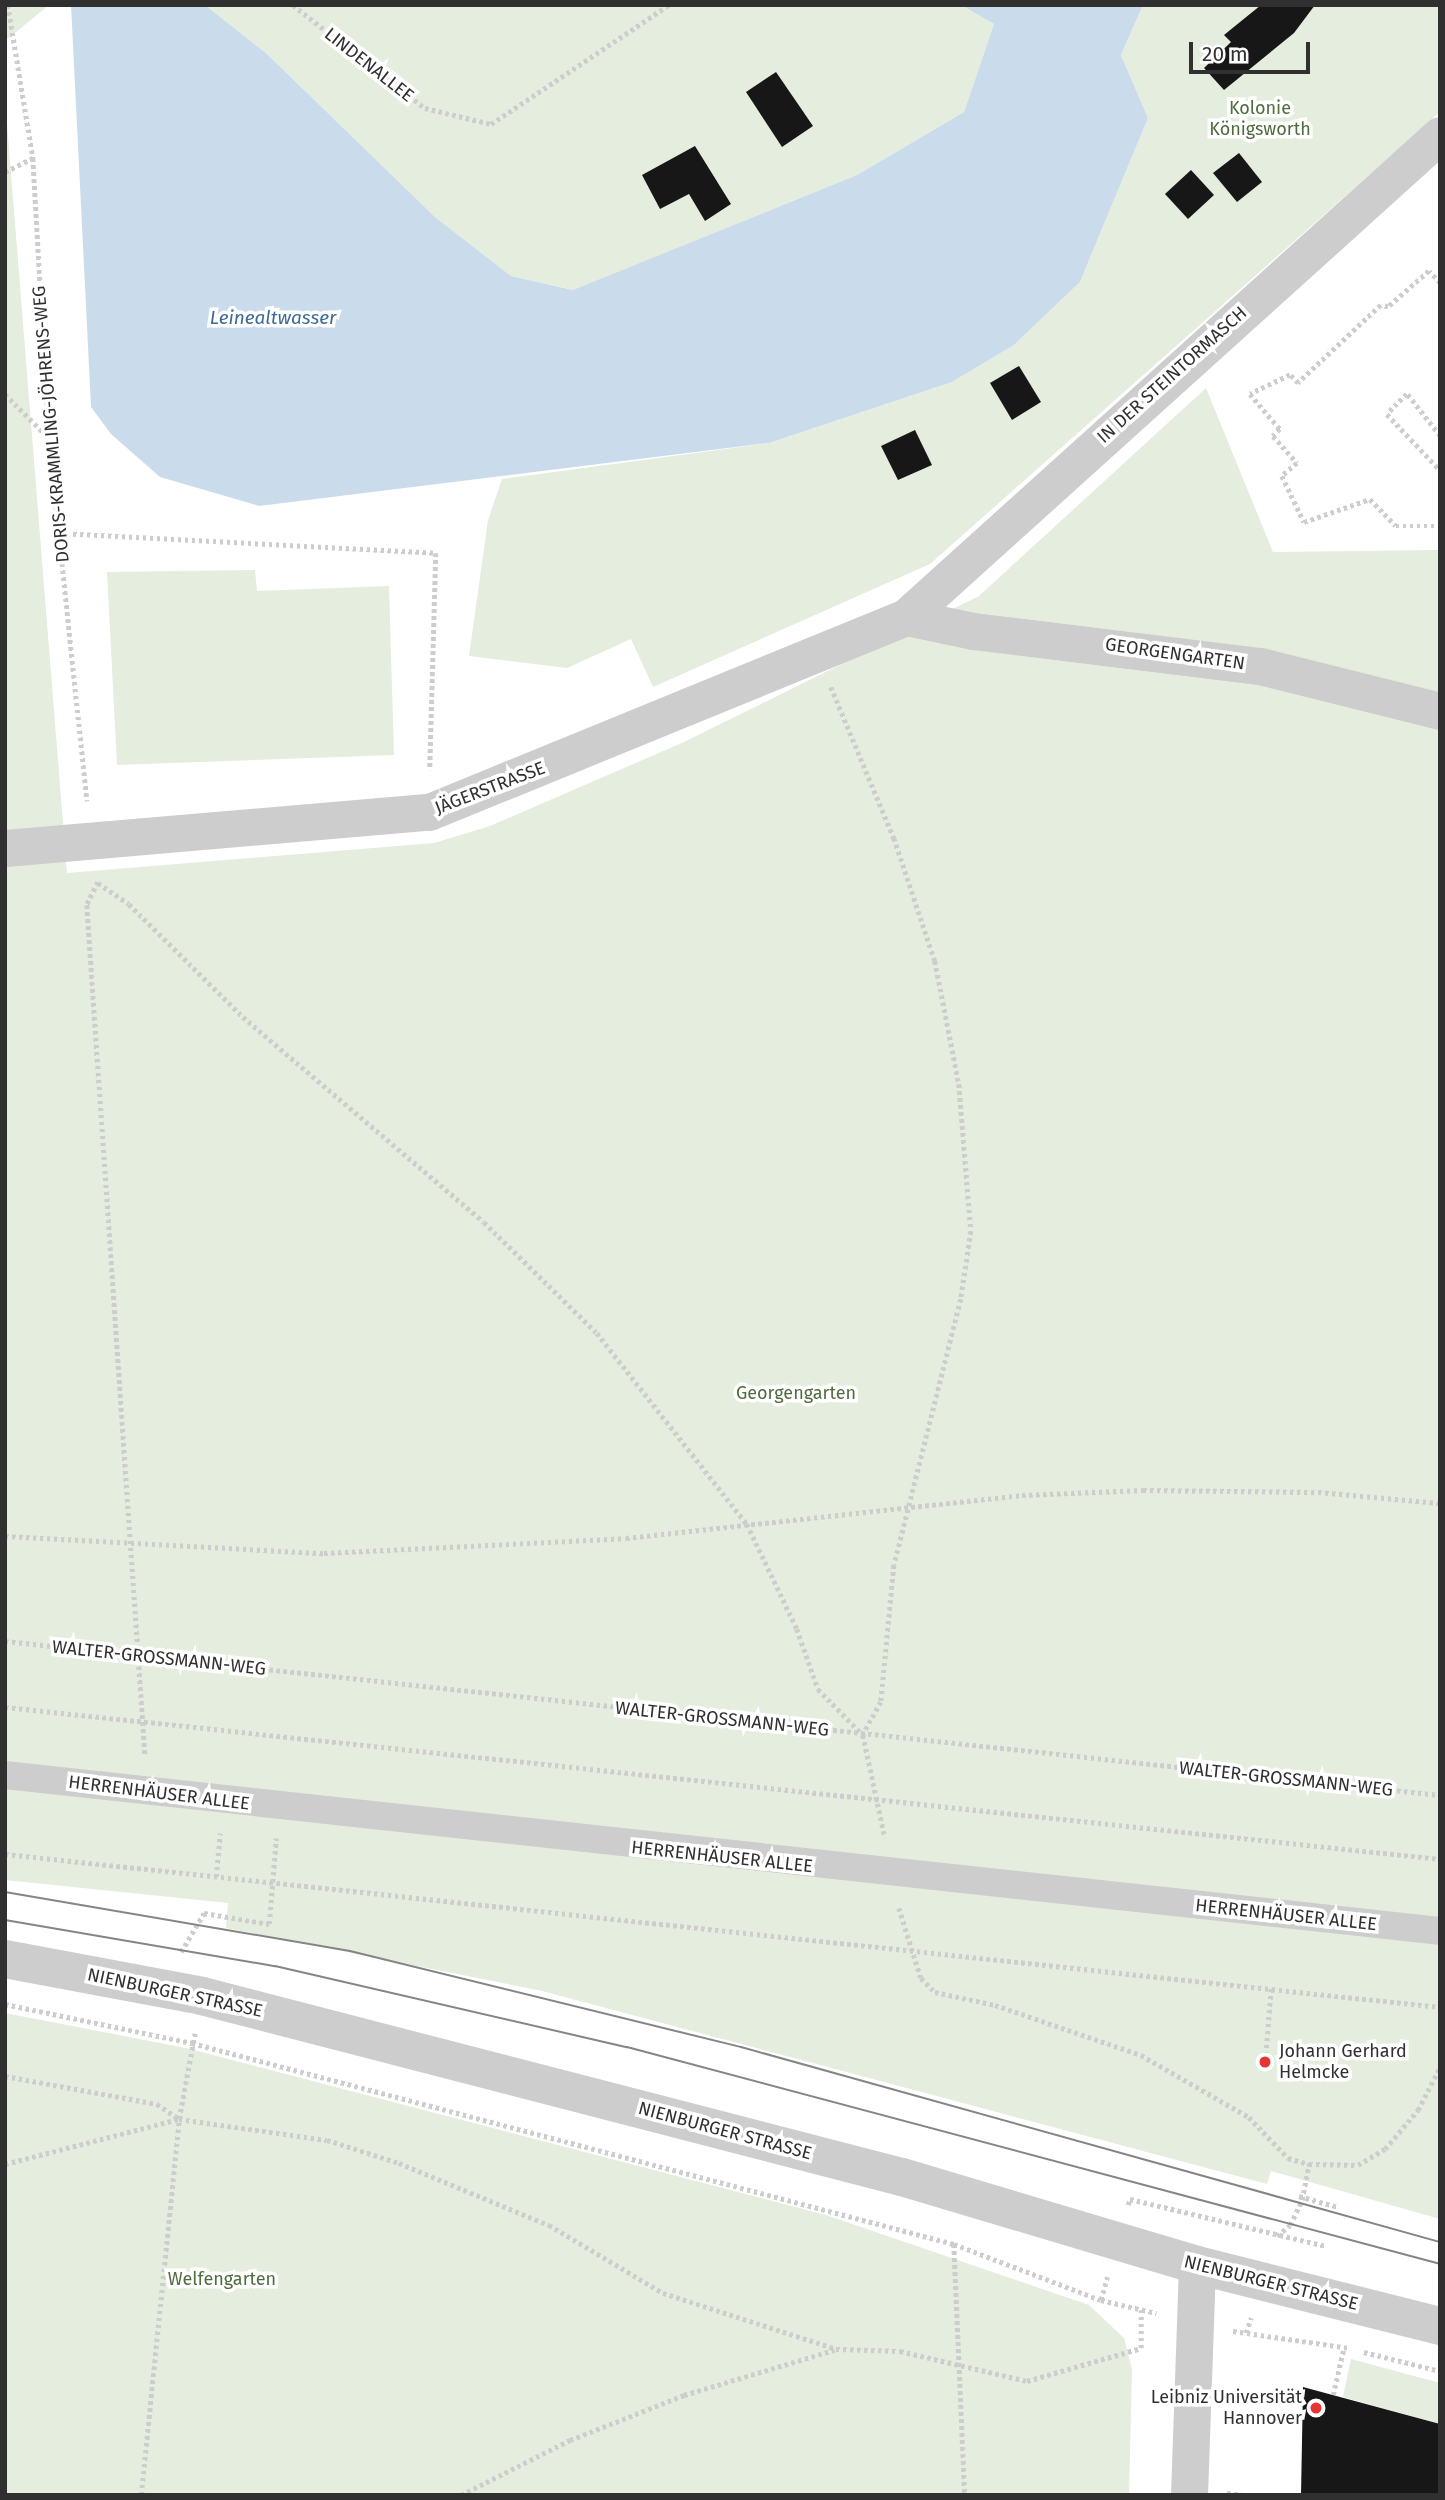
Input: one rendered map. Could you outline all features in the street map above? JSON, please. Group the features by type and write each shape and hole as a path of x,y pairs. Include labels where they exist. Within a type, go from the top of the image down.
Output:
{"street":[{"name":"IN DER STEINTORMASCH","path":"906,617 1440,135"},
{"name":"JÄGERSTRASSE","path":"5,848 92,844 429,812 906,617"},
{"name":"GEORGENGARTEN","path":"906,617 973,631 1260,666 1440,711"},
{"name":"HERRENHÄUSER ALLEE","path":"5,1775 147,1790 280,1809 1440,1931"},
{"name":"NIENBURGER STRASSE","path":"5,1959 229,2003 902,2177 1197,2266 1440,2326"},
{"path":"1189,2495 1197,2266"}],"path":[{"name":"DORIS-KRAMMLING-JÖHRENS-WEG","path":"8,5 33,158 49,438 92,844 99,883"},
{"name":"LINDENALLEE","path":"293,5 425,108 492,124 669,5"},
{"path":"5,172 33,158"},
{"path":"1440,283 1429,271 1388,307 1381,305 1298,383 1290,375 1250,394 1280,429 1273,436 1297,463 1282,476 1304,522 1370,499 1396,526 1440,526"},
{"path":"5,394 49,438"},
{"path":"1440,436 1407,394 1387,414 1440,470"},
{"path":"59,533 436,553 429,812"},
{"path":"147,1790 134,1547 87,905 99,883 129,904 243,1017 531,1268 597,1333 747,1524 797,1629 818,1689 863,1735 881,1702 883,1639 907,1507 961,1299 971,1231 960,1084 935,961 894,838 830,684 826,648"},
{"path":"5,1536 134,1547 324,1553 475,1549 907,1507 1143,1490 1318,1492 1440,1503"},
{"name":"WALTER-GROSSMANN-WEG","path":"5,1641 1440,1795"},
{"path":"5,1707 1440,1859"},
{"path":"216,1877 223,1801"},
{"path":"222,1915 269,1924 280,1809"},
{"path":"5,1854 1440,2007"},
{"path":"921,1978 935,1992 995,2005 1141,2055 1249,2117 1288,2158 1309,2164 1358,2165 1385,2149 1418,2110 1440,2067"},
{"path":"1265,2062 1271,1987"},
{"path":"5,2004 192,2043 954,2244 1101,2300 1194,2323 1344,2347 1440,2371"},
{"path":"141,2495 179,2119 192,2043"},
{"path":"5,2077 157,2104 179,2119"},
{"path":"5,2164 179,2119 327,2140 400,2163 549,2225 663,2293 836,2349 900,2351 956,2362 1027,2381 1141,2348 1141,2310"},
{"path":"1298,2196 1309,2164"},
{"path":"1298,2196 1338,2207"},
{"path":"1277,2234 1290,2225 1302,2200 1298,2196"},
{"path":"1130,2199 1326,2246"},
{"path":"954,2244 956,2362 965,2495"},
{"path":"1333,2395 1344,2347"},
{"path":"461,2495 570,2441 684,2395 836,2349"}],"green space":[{"path":"5,5 49,5 5,41"},
{"path":"205,5 961,5 994,24 964,112 857,175 574,290 511,276 435,217 267,54"},
{"name":"Kolonie Königsworth","path":"1143,5 1440,5 1440,112 930,564 653,687 631,639 567,668 469,656 488,520 502,479 769,443 952,382 1014,345 1080,282 1148,118 1121,55"},
{"name":"Georgengarten","path":"5,98 67,873 434,843 490,826 684,742 979,596 1206,388 1273,552 1440,550 1440,2219 1271,2171 1267,2184 542,1991 226,1928 228,1903 5,1880"},
{"path":"255,570 257,591 389,586 394,755 117,765 107,572"},
{"name":"Welfengarten","path":"5,2013 186,2048 826,2215 1089,2305 1124,2338 1132,2369 1129,2495 5,2495"},
{"path":"1351,2359 1440,2383 1440,2424 1343,2397"}],"water":[{"name":"Leinealtwasser","path":"71,5 205,5 267,54 435,217 511,276 573,290 857,175 964,112 994,24 961,5 1143,5 1121,55 1148,118 1080,282 1014,345 952,382 769,443 259,506 160,477 111,434 91,407"}],"building":[{"path":"1261,5 1315,5 1294,33 1224,90 1204,68 1231,42 1224,35"},
{"path":"776,72 813,126 782,147 746,92"},
{"path":"695,146 731,204 705,221 689,194 660,209 642,175"},
{"path":"1239,153 1262,182 1237,202 1213,173"},
{"path":"1191,170 1214,195 1188,219 1165,194"},
{"path":"1019,366 1041,402 1012,420 990,383"},
{"path":"915,430 932,465 898,480 881,446"},
{"path":"1303,2387 1440,2424 1440,2495 1301,2495"}],"tram line":[{"path":"5,1892 350,1951 741,2047 1440,2242"},
{"path":"5,1920 275,1966 627,2047 1440,2264"}],"place":[{"name":"Johann Gerhard Helmcke","path":"1265,2062"},
{"name":"Leibniz Universität Hannover","path":"1316,2408"}]}
